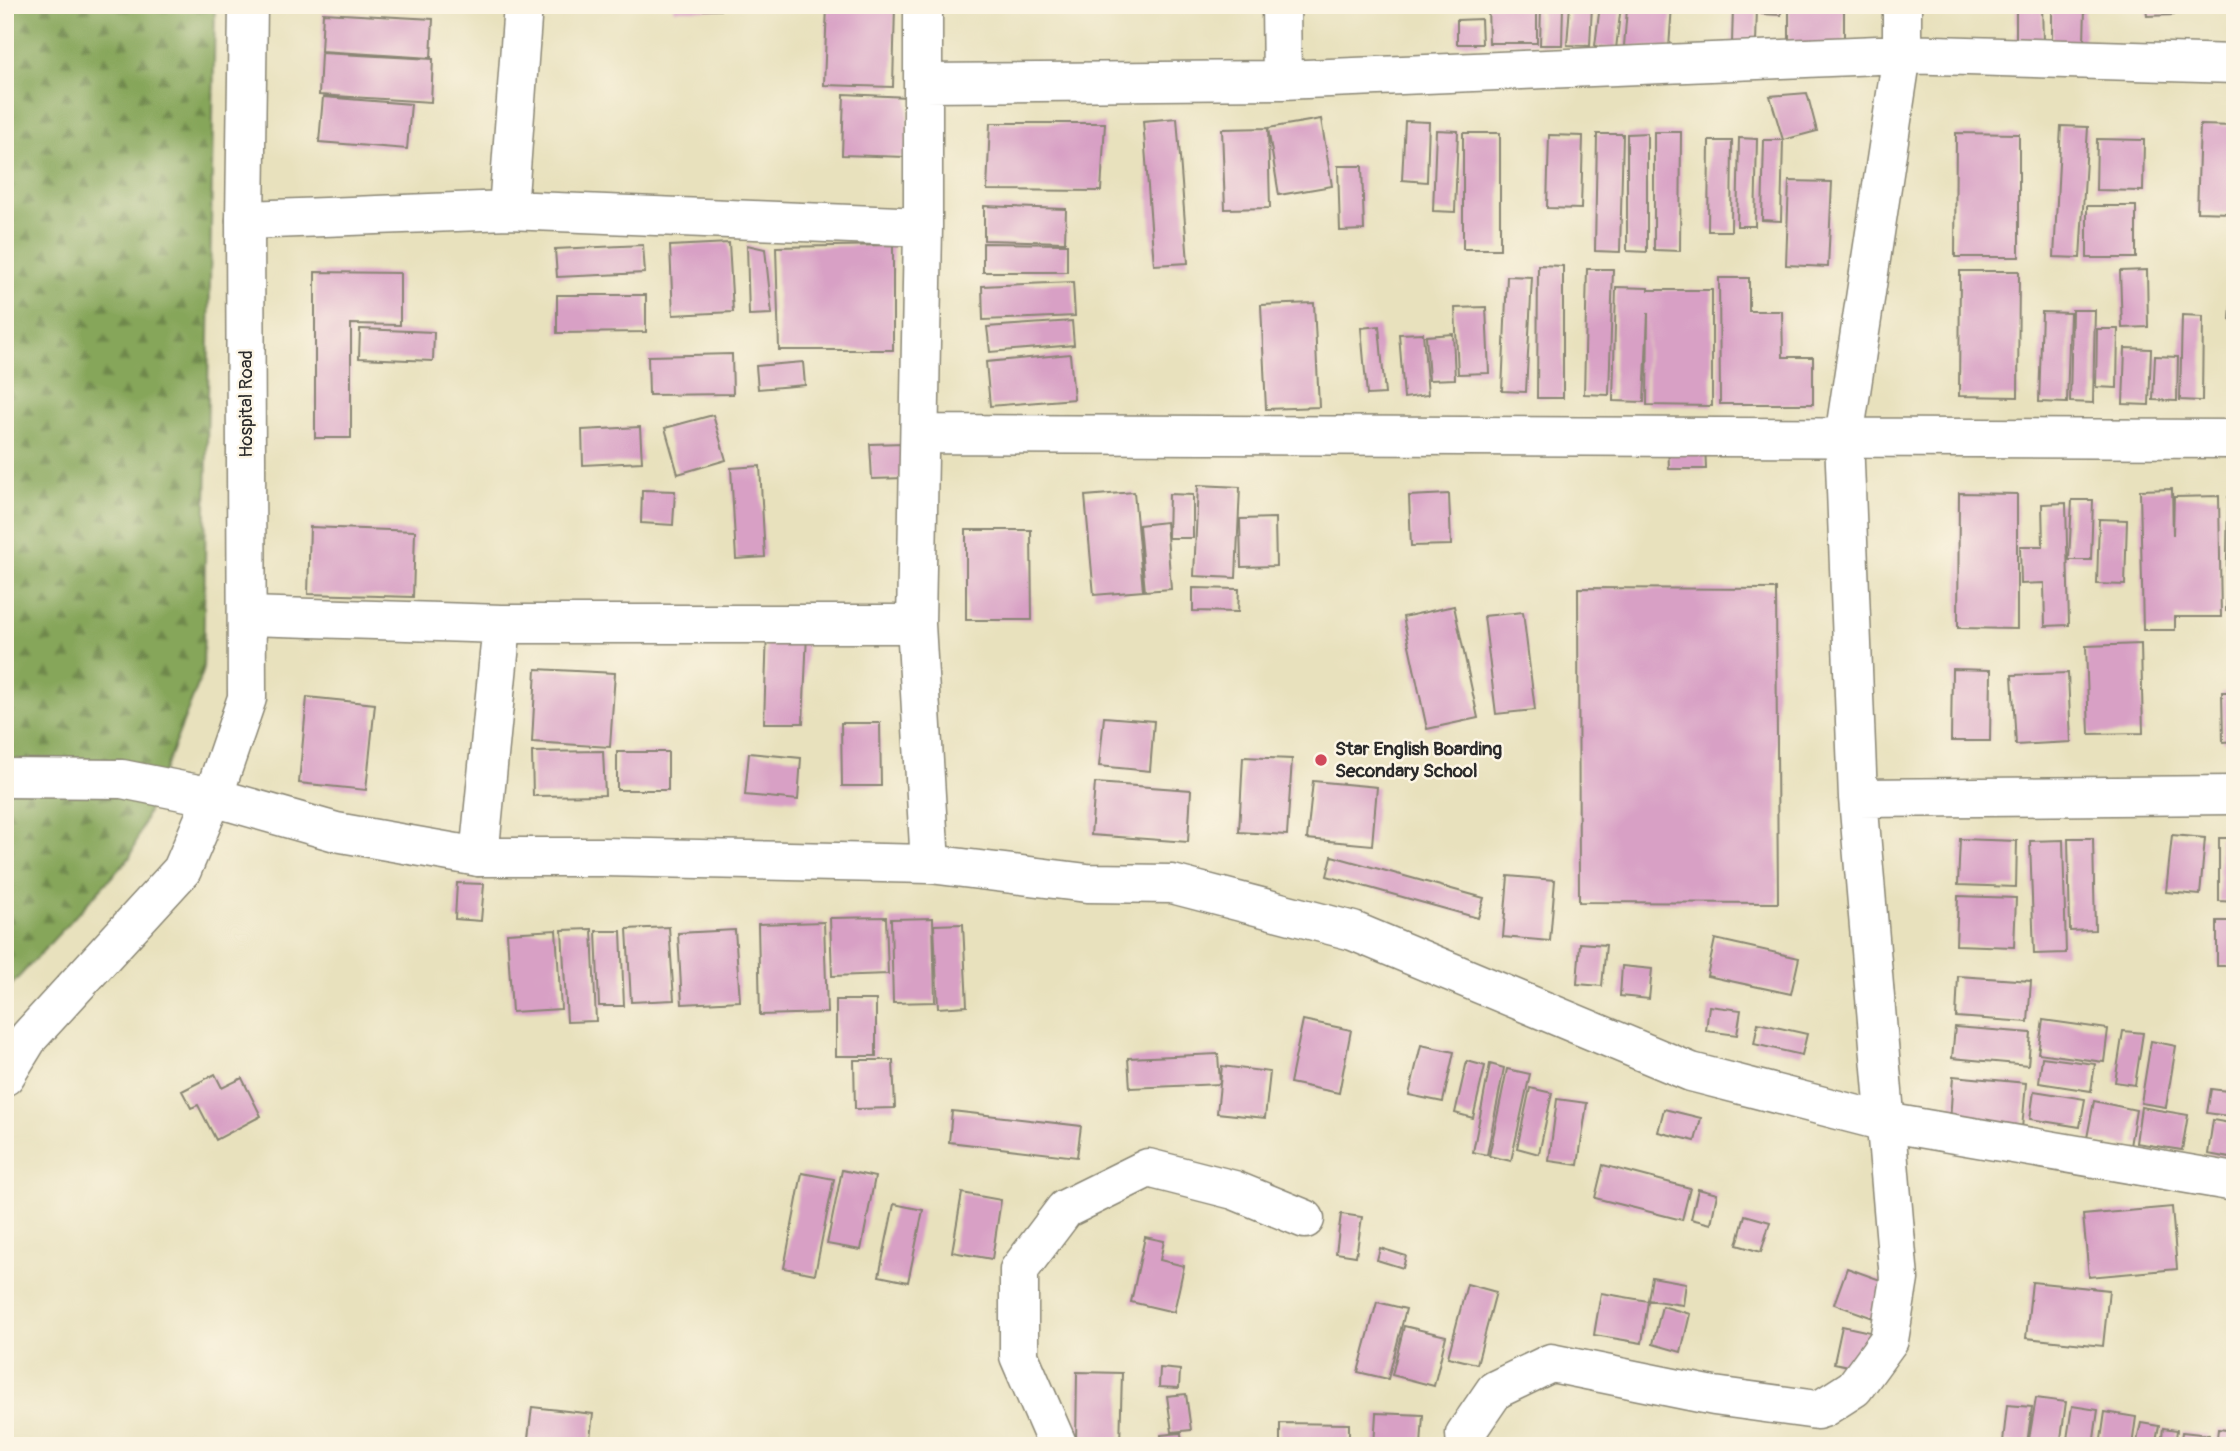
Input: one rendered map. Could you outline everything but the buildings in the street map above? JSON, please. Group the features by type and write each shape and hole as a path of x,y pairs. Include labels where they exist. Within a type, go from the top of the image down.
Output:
{"street":[{"name":"Hospital Road","path":"5,1076 29,1037 182,870 214,797 247,698 245,220 248,5"},
{"path":"508,209 523,5"},
{"path":"923,5 921,434 916,624 930,864"},
{"path":"1281,5 1282,80"},
{"path":"1465,1446 1465,1434 1495,1390 1551,1363 1714,1396 1817,1410 1854,1388 1889,1340 1899,1279 1858,798 1844,438 1902,54 1902,5"},
{"path":"923,83 1282,80 1902,54 2235,64"},
{"path":"245,220 508,209 923,227"},
{"path":"921,434 2235,439"},
{"path":"248,616 502,624 916,624"},
{"path":"479,857 502,624"},
{"path":"5,778 122,779 214,797 336,832 479,857 617,857 930,864 1087,883 1172,884 1340,928 1691,1072 1885,1122 2235,1182"},
{"path":"1858,798 2235,795"},
{"path":"1058,1446 1019,1356 1019,1270 1065,1209 1148,1168 1234,1190 1305,1219"}],"green space":[{"path":"5,5 215,5 203,672 130,857 5,992"}],"place":[{"name":"Star English Boarding Secondary School","path":"1321,760"}]}
